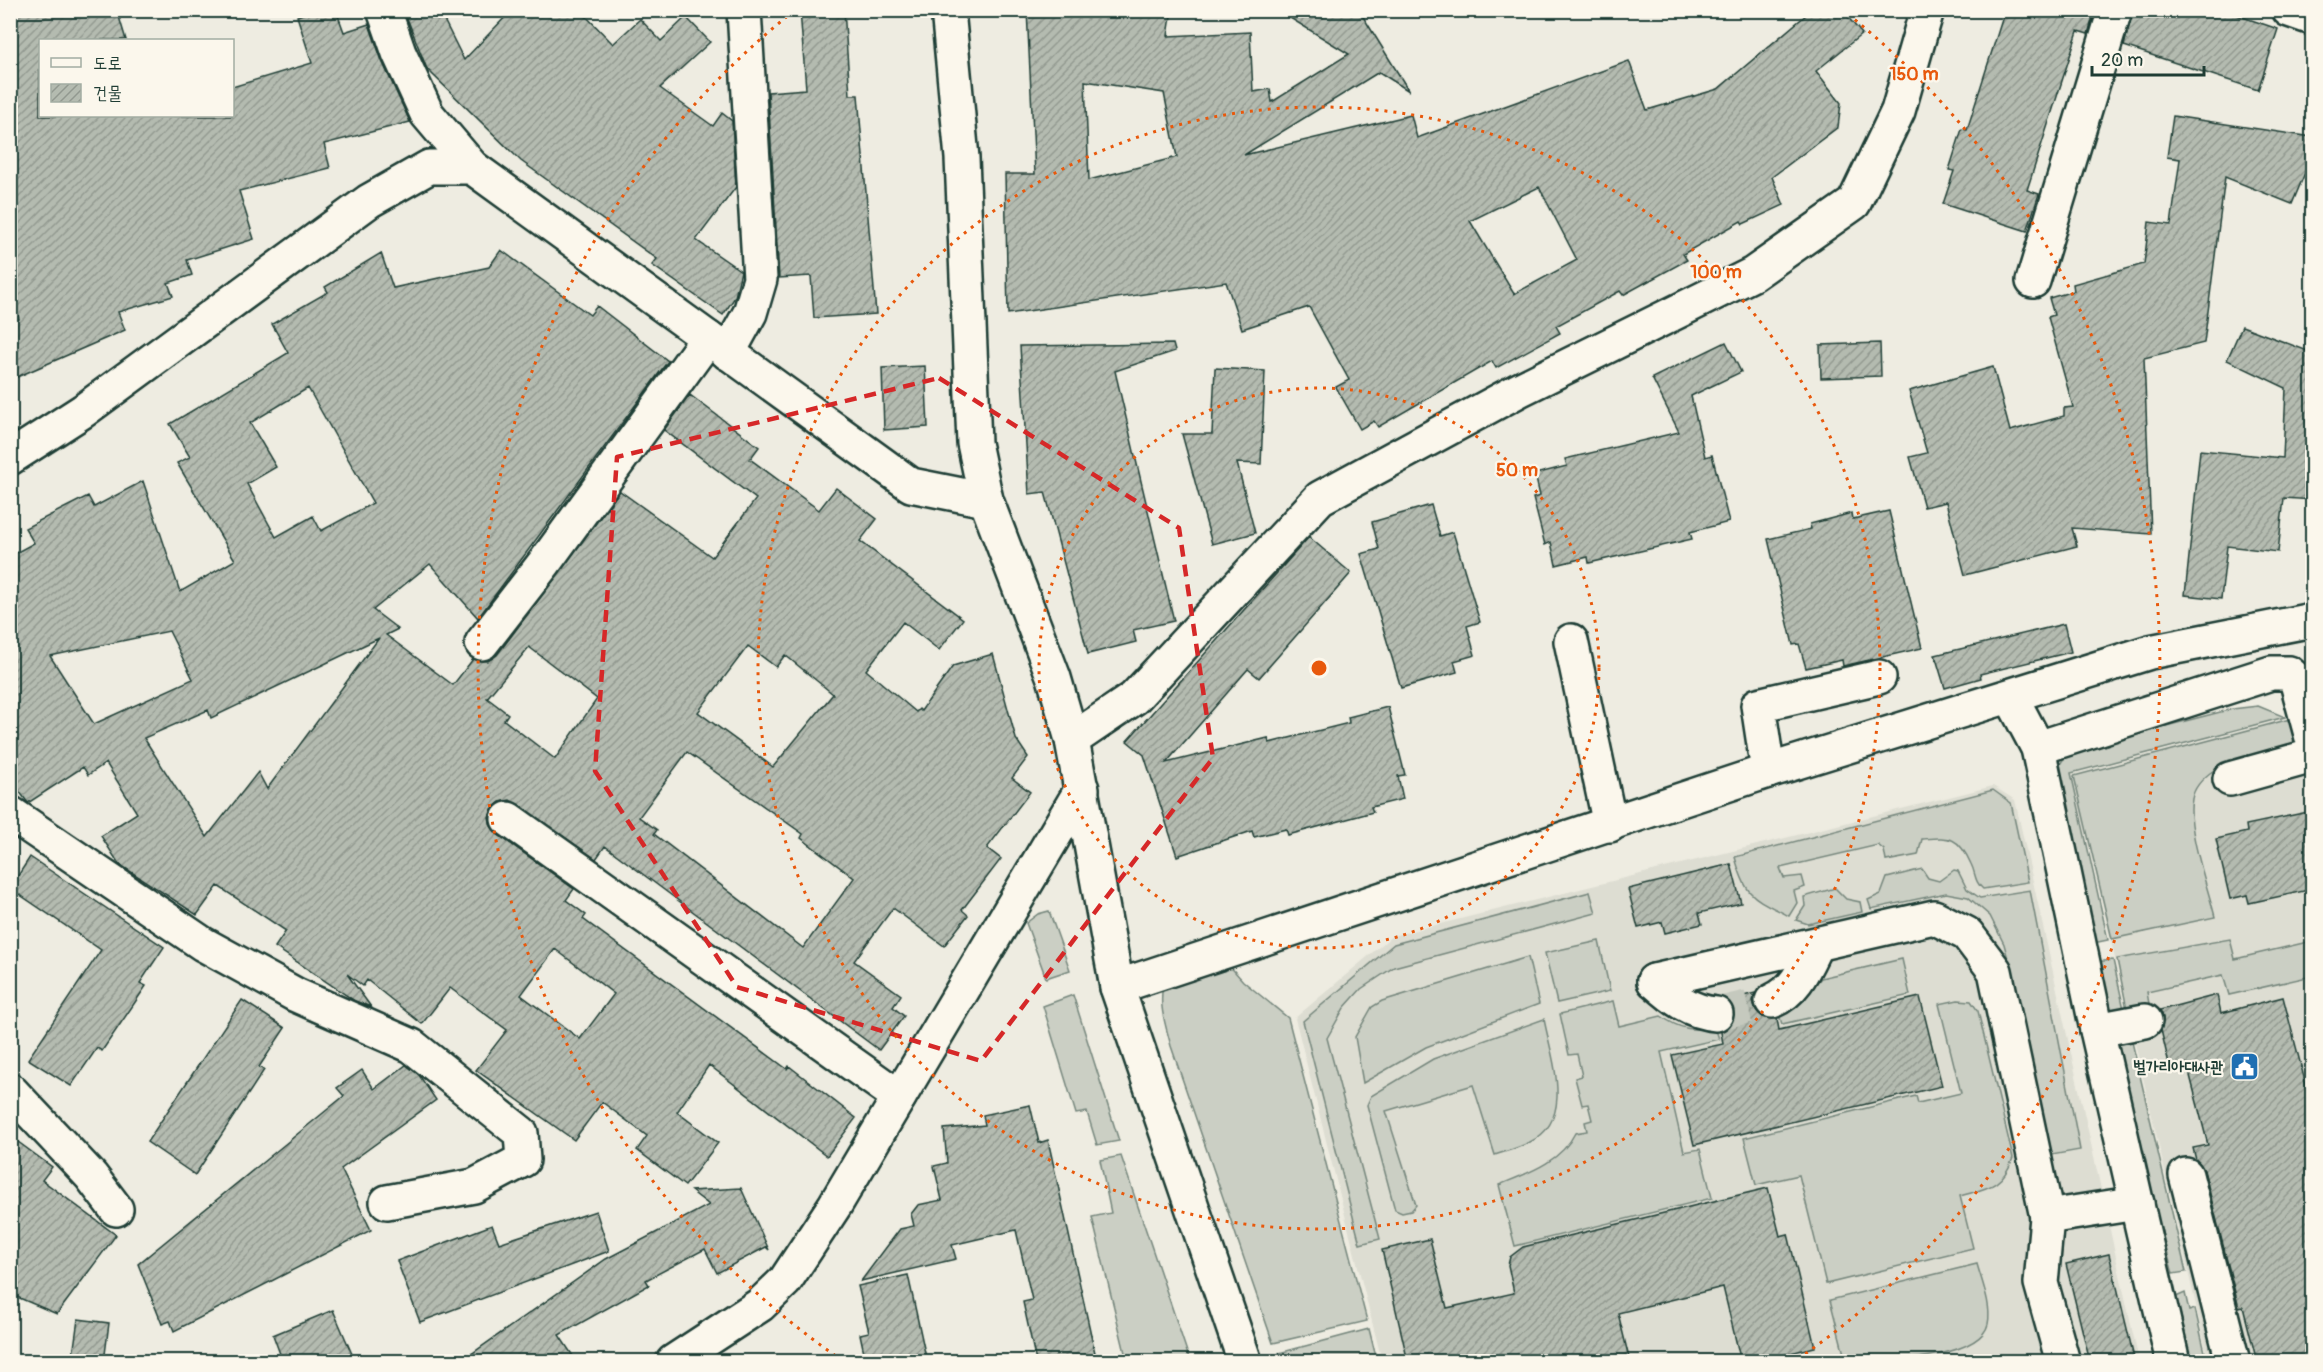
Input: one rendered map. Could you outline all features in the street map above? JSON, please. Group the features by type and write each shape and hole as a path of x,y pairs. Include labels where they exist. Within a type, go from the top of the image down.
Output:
{"street":[{"path":"384,10 399,53 428,114 472,167 911,485 986,500"},
{"path":"482,643 718,346 750,314 760,279 744,10"},
{"path":"948,10 962,158 974,443 986,500 1054,678 1072,740 1117,987 1245,1362"},
{"path":"1072,740 1134,698 1320,498 1520,390 1753,274 1854,203 1898,111 1927,10"},
{"path":"2033,281 2115,10"},
{"path":"2289,10 2313,18"},
{"path":"10,458 83,411 369,201 429,167 472,167"},
{"path":"1117,987 1611,825 1768,771 2150,652 2313,620"},
{"path":"1570,641 1611,825"},
{"path":"2038,748 2271,673 2289,673 2296,679 2313,738"},
{"path":"1768,771 1758,705 1879,677"},
{"path":"2011,697 2038,748 2097,1030 2173,1362"},
{"path":"2230,779 2313,756"},
{"path":"673,1362 760,1305 785,1281 835,1205 1082,789"},
{"path":"10,813 203,944 296,995 412,1046 521,1133 523,1160 504,1171 474,1186 387,1202"},
{"path":"508,819 899,1097"},
{"path":"1716,1014 1702,1013 1678,1002 1654,981 1934,917 1967,934 1995,971 2047,1217 2041,1283 2063,1362"},
{"path":"1772,1001 1784,996 1802,974 1816,945"},
{"path":"2097,1030 2145,1021"},
{"path":"10,1090 91,1176 116,1209"},
{"path":"2186,1175 2233,1362"},
{"path":"2047,1217 2137,1203"}],"highlighted area":[{"path":"939,378 1179,528 1213,758 981,1061 737,987 595,771 617,457"}],"shaded area":[{"path":"2258,706 2285,717 2071,773 2108,940 2093,943 2055,772 2064,758 2073,750 2232,709"},
{"path":"2312,712 2312,1361 2209,1361 2072,774"},
{"path":"2294,718 2302,746 2214,770 2200,782 2193,794 2192,825 2215,917 2112,939 2074,776"},
{"path":"1993,786 2015,800 2139,1361 1382,1361 1295,1018 1392,936"},
{"path":"1993,790 2011,803 2028,882 1983,889 1962,848 1946,838 1922,839 1918,855 1886,861 1884,850 1878,845 1780,868 1784,878 1802,876 1805,887 1794,891 1797,903 1789,916 1753,895 1747,889 1739,871 1735,857"},
{"path":"1922,869 1928,878 1939,881 1954,870 1958,871 1967,889 1980,898 2030,890 2080,1150 2052,1155 2018,996 2004,944 1990,916 1968,897 1946,893 1871,909 1868,900 1881,894 1887,878"},
{"path":"1835,888 1846,899 1860,902 1862,912 1808,924 1796,920 1805,906 1804,897"},
{"path":"1590,892 1596,913 1394,967 1361,989 1344,1008 1327,1038 1380,1239 1360,1244 1303,1021 1394,944"},
{"path":"1049,911 1070,970 1046,978 1026,923 1038,914"},
{"path":"2230,939 2235,959 2312,941 2312,976 2229,995 2223,975 2147,992 2149,1004 2127,1009 2117,959"},
{"path":"1599,941 1610,991 1557,1003 1545,953"},
{"path":"1528,957 1539,1004 1426,1047 1363,1083 1355,1037 1372,1007 1382,1001"},
{"path":"1902,959 1910,995 1782,1024 1778,1012 1798,1004 1821,978"},
{"path":"2113,960 2124,1009 2105,1013 2095,962"},
{"path":"1227,963 1243,981 1288,1018 1367,1321 1273,1343 1171,1046 1163,1013 1162,996 1165,979"},
{"path":"1073,995 1119,1141 1097,1145 1087,1112 1076,1114 1043,1006"},
{"path":"1958,1000 1971,1001 1978,1011 2013,1158 1999,1181 1986,1188 1960,1196 1973,1248 1826,1284 1799,1175 1756,1185 1744,1138 1916,1096 1918,1103 1961,1093 1939,1004"},
{"path":"1613,1001 1619,1026 1661,1016 1674,1024 1687,1028 1715,1027 1719,1039 1661,1052 1684,1152 1700,1149 1712,1198 1515,1246 1499,1185 1532,1171 1552,1159 1569,1143 1575,1133 1587,1131 1585,1122 1592,1120 1588,1104 1582,1105 1575,1078 1582,1076 1577,1054 1569,1055 1560,1014"},
{"path":"1544,1019 1557,1086 1553,1119 1544,1132 1526,1144 1495,1155 1473,1085 1386,1111 1416,1205 1411,1211 1402,1213 1395,1210 1367,1105 1371,1096 1433,1059"},
{"path":"2129,1029 2186,1272 2173,1274 2109,1036"},
{"path":"1121,1156 1190,1361 1127,1361 1092,1217 1111,1213 1100,1160"},
{"path":"1977,1264 1986,1294 1989,1317 1982,1335 1971,1343 1955,1350 1901,1360 1873,1361 1869,1357 1844,1354 1830,1300"},
{"path":"2185,1293 2189,1311 2195,1309 2207,1361 2192,1361 2176,1297"},
{"path":"1369,1329 1377,1361 1282,1361 1279,1353"}],"building":[{"path":"10,10 117,10 126,39 39,39 39,117 234,117 234,86 312,63 297,16 315,10 336,10 344,32 369,24 382,61 410,122 324,144 330,168 239,191 254,239 187,260 192,275 168,283 173,296 118,312 125,330 10,380 10,322 19,319 10,290"},
{"path":"411,10 439,10 464,60 512,10 580,10 613,44 640,19 661,41 686,17 710,42 660,88 713,126 722,113 732,121 736,187 696,240 741,271 735,297 723,315 652,265 657,259 521,161 427,69 405,13"},
{"path":"800,10 844,10 850,95 858,95 876,314 814,318 811,276 779,278 768,92 806,89"},
{"path":"1027,10 1172,10 1168,36 1250,32 1253,92 1270,89 1272,102 1349,54 1277,10 1359,10 1409,91 1379,72 1244,155 1411,115 1417,138 1629,61 1647,110 1718,89 1812,10 1842,10 1862,34 1816,71 1841,103 1838,127 1772,177 1784,205 1743,224 1741,221 1683,254 1687,260 1623,295 1620,291 1556,326 1560,333 1496,368 1492,361 1378,427 1374,421 1360,429 1336,387 1349,380 1309,307 1242,329 1226,282 1008,314 1005,174 1035,174","holes":["1085,81 1164,93 1177,157 1089,180","1539,187 1577,260 1514,294 1470,221"]},
{"path":"2005,10 2095,10 2088,34 2078,31 2027,190 2039,194 2027,231 1943,204 1954,171 1949,170 1962,129 1967,130"},
{"path":"2133,10 2222,10 2278,29 2258,90 2124,46"},
{"path":"2173,116 2312,137 2312,156 2292,204 2225,177 2204,343 2144,358 2151,534 2072,528 2077,546 1965,575 1946,502 1924,507 1910,457 1927,453 1909,391 1993,367 2010,431 2064,416 2064,408 2073,407 2048,317 2054,315 2049,298 2074,291 2073,284 2144,264 2149,222 2171,225 2180,159 2167,157"},
{"path":"501,250 590,315 597,306 668,361 478,618 430,564 373,610 398,629 386,635 453,685 473,659 488,661 497,655 620,491 712,557 756,499 664,430 690,395 759,447 750,459 819,510 836,488 877,519 860,541 963,619 939,650 903,622 866,670 916,712 919,709 921,711 953,666 993,654 1016,739 1028,757 1012,778 1030,792 987,848 1001,859 962,910 968,915 944,946 893,908 854,961 901,995 893,1007 904,1016 879,1050 605,846 596,859 510,800 500,802 492,809 489,817 491,826 497,834 574,889 566,900 586,915 583,919 787,1069 789,1066 856,1118 827,1156 709,1065 677,1112 718,1143 685,1186 637,1150 647,1136 602,1102 574,1140 476,1070 507,1030 450,988 422,1024 367,980 363,986 347,974 371,1007 355,1001 275,947 286,931 218,886 197,915 119,864 101,836 137,813 106,763 88,775 83,767 28,803 10,779 10,556 34,543 25,528 88,496 94,507 143,481 180,592 235,560 177,463 190,457 170,424 288,353 272,324 328,292 325,287 381,253 393,288 489,267","holes":["308,388 373,503 321,531 313,516 276,537 247,484 276,467 250,423","169,631 193,679 94,724 50,656","379,638 267,789 258,772 207,837 144,738 208,710 211,718","748,646 776,667 785,655 833,694 773,767 698,712","529,647 597,699 555,759 504,720 508,714 487,698","687,752 803,834 801,838 854,878 803,948 654,834 657,830 639,817","555,949 614,994 580,1039 521,995"]},
{"path":"2242,326 2313,353 2313,500 2284,498 2278,552 2227,546 2221,599 2185,595 2200,450 2283,458 2286,388 2227,360"},
{"path":"1726,342 1741,372 1691,396 1705,457 1712,455 1729,522 1690,532 1692,539 1589,563 1588,557 1556,565 1551,542 1545,545 1533,498 1540,496 1535,474 1567,466 1565,459 1679,432 1652,378"},
{"path":"1880,343 1881,376 1821,378 1820,345"},
{"path":"1173,344 1175,351 1115,371 1174,621 1133,630 1136,642 1088,654 1045,492 1029,494 1020,346"},
{"path":"925,366 928,427 884,430 882,368"},
{"path":"1215,368 1265,371 1261,464 1237,463 1255,533 1212,544 1182,434 1212,434"},
{"path":"1431,505 1440,536 1453,532 1480,622 1467,626 1475,655 1454,661 1457,672 1401,688 1361,554 1379,549 1372,522"},
{"path":"1889,511 1922,648 1843,666 1842,660 1806,668 1799,644 1793,645 1768,539 1811,529 1810,524 1852,513 1853,519"},
{"path":"1309,537 1351,573 1259,678 1248,669 1166,763 1268,738 1269,743 1349,723 1348,717 1388,707 1405,775 1398,776 1403,799 1371,807 1373,812 1288,835 1286,829 1254,837 1252,831 1177,856 1144,755 1127,741"},
{"path":"2064,624 2071,652 1980,674 1981,678 1945,688 1935,655"},
{"path":"2313,811 2313,889 2249,903 2247,895 2230,899 2216,839 2247,832 2246,825"},
{"path":"30,857 164,947 140,983 146,986 102,1051 97,1048 71,1086 28,1059 101,950 10,888"},
{"path":"1731,864 1741,903 1699,913 1702,924 1665,933 1662,922 1638,928 1628,889"},
{"path":"1755,993 1753,1001 1756,1010 1763,1017 1777,1019 1779,1030 1920,997 1942,1086 1694,1145 1672,1055 1723,1044 1721,1032 1730,1026 1735,1016 1733,1006 1728,1000"},
{"path":"2217,995 2221,1013 2283,997 2313,1112 2313,1362 2257,1362 2243,1307 2239,1308 2204,1170 2196,1160 2193,1148 2208,1145 2187,1064 2170,1068 2161,1030 2163,1018 2160,1010"},
{"path":"242,1000 285,1028 259,1067 264,1070 195,1175 147,1142"},
{"path":"406,1065 419,1075 436,1100 341,1169 371,1230 174,1331 170,1321 162,1324 138,1264 344,1096 337,1088 362,1070 374,1089"},
{"path":"1030,1105 1039,1143 1048,1140 1097,1362 1036,1362 1023,1302 1032,1300 1016,1230 952,1245 956,1259 861,1281 900,1229 914,1226 911,1214 918,1205 942,1200 934,1166 947,1163 944,1129 985,1125 983,1115"},
{"path":"10,1136 52,1167 42,1180 116,1235 57,1314 10,1294"},
{"path":"741,1188 769,1250 766,1247 717,1273 705,1249 646,1280 649,1285 559,1335 577,1362 460,1362 606,1259 709,1205 691,1191"},
{"path":"1768,1188 1780,1236 1788,1234 1815,1347 1754,1362 1741,1362 1723,1287 1618,1313 1630,1362 1408,1362 1382,1250 1430,1239 1447,1308 1514,1293 1508,1265 1510,1257 1523,1247"},
{"path":"596,1211 609,1251 420,1322 397,1261 492,1225 499,1243"},
{"path":"2109,1254 2135,1362 2090,1362 2066,1264"},
{"path":"908,1275 927,1362 866,1362 860,1334 869,1332 858,1286"},
{"path":"333,1310 352,1354 333,1362 283,1362 273,1335"},
{"path":"78,1319 109,1323 104,1362 72,1362"}],"tunnel":[{"path":"1716,1014 1772,1001"}],"place":[{"name":"벌가리아대사관","path":"2244,1066"}]}
